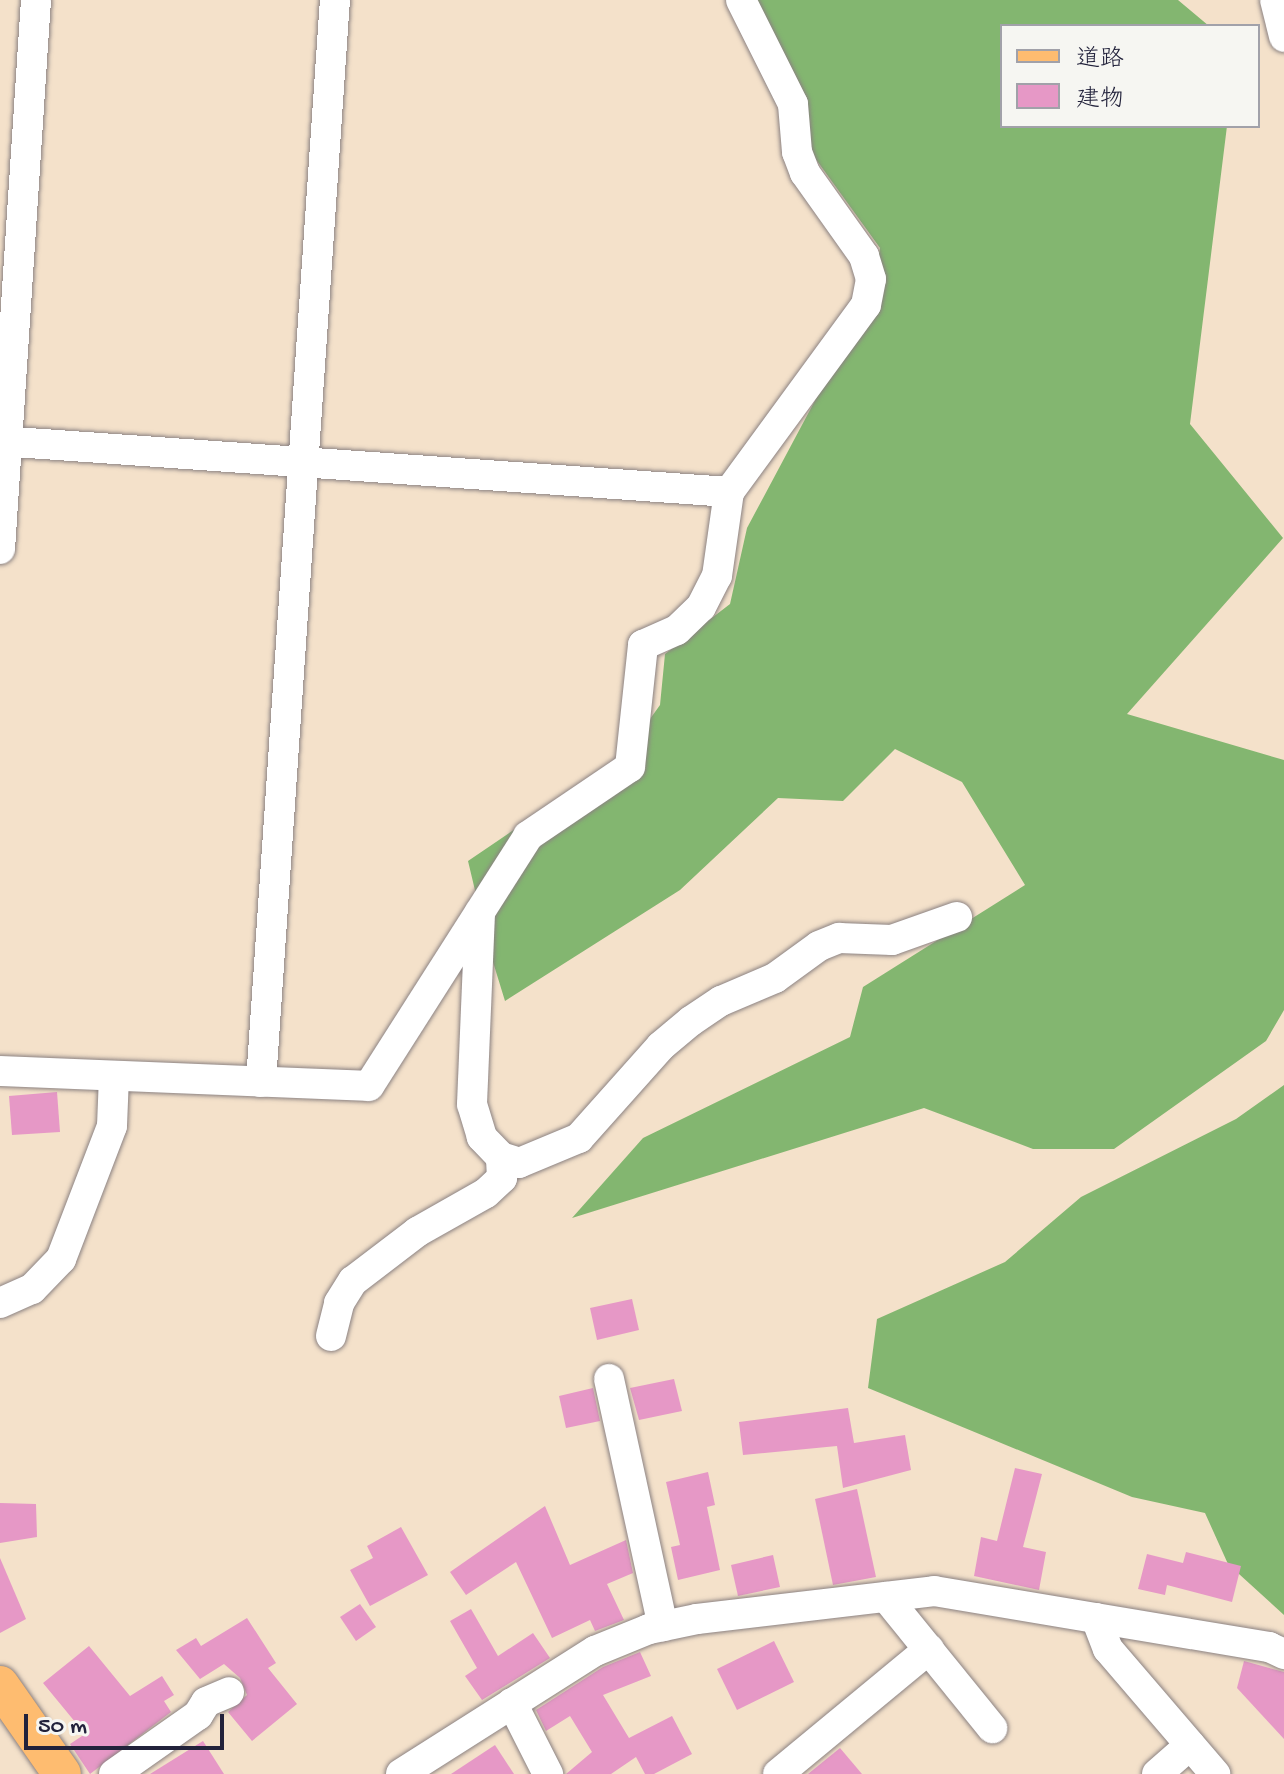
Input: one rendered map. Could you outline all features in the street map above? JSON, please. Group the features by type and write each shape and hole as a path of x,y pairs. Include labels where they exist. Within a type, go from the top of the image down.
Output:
{"main road":[{"path":"0,1685 62,1774"}],"street":[{"path":"0,549 4,442 36,0"},
{"path":"261,1082 335,0"},
{"path":"0,1071 369,1086 528,836 630,767 643,645 677,630 701,607 717,576 729,492 866,305 871,279 864,256 805,173 797,152 793,104 741,0"},
{"path":"1275,0 1284,37"},
{"path":"4,442 729,492"},
{"path":"480,910 472,1104 482,1137 501,1157 519,1163 579,1138 661,1046 721,1001 775,978 819,946 839,938 892,940 957,917"},
{"path":"0,1303 32,1289 61,1259 112,1126 114,1076"},
{"path":"331,1336 339,1303 353,1281 417,1232 486,1193 502,1178 501,1157"},
{"path":"609,1379 663,1626"},
{"path":"401,1774 595,1651 663,1626 934,1591 1284,1654"},
{"path":"886,1597 992,1728"},
{"path":"1096,1618 1108,1649 1215,1774"},
{"path":"778,1774 929,1649"},
{"path":"120,1772 198,1715 206,1702 229,1692"},
{"path":"512,1703 548,1774"},
{"path":"1157,1774 1190,1745"}],"green space":[{"path":"747,0 1178,0 1207,24 1000,24 1000,128 1227,128 1190,424 1283,538 1127,714 1284,760 1284,1010 1266,1041 1114,1149 1033,1149 924,1108 572,1218 643,1138 850,1037 863,987 1025,885 962,782 895,749 843,801 778,798 680,890 505,1001 489,949 468,861 625,754 660,705 665,654 730,604 747,528 875,288 880,248 807,147"},
{"path":"1284,1085 1284,1615 1228,1564 1205,1513 1132,1497 868,1388 877,1319 1005,1262 1081,1197 1236,1119"}],"building":[{"path":"57,1092 60,1132 12,1135 9,1096"},
{"path":"632,1299 639,1330 597,1340 590,1308"},
{"path":"674,1379 682,1411 639,1420 630,1388"},
{"path":"593,1388 600,1421 566,1428 559,1396"},
{"path":"848,1408 854,1443 905,1435 911,1470 843,1488 837,1446 743,1455 739,1422"},
{"path":"1015,1468 1042,1474 1023,1547 1046,1552 1039,1590 974,1576 981,1537 997,1541"},
{"path":"708,1472 715,1505 707,1507 720,1570 678,1580 671,1547 680,1545 666,1482"},
{"path":"857,1489 876,1577 833,1585 815,1499"},
{"path":"0,1503 36,1504 37,1537 0,1543"},
{"path":"545,1506 570,1565 626,1540 633,1573 607,1584 624,1620 595,1631 590,1620 552,1638 516,1562 466,1595 450,1572"},
{"path":"401,1527 428,1575 370,1606 350,1570 373,1558 367,1546"},
{"path":"1186,1552 1241,1566 1232,1602 1167,1585 1165,1595 1138,1589 1147,1554 1183,1563"},
{"path":"773,1555 780,1587 738,1596 731,1565"},
{"path":"0,1558 26,1619 0,1633"},
{"path":"360,1604 376,1627 356,1641 340,1617"},
{"path":"471,1609 498,1656 533,1633 550,1658 482,1700 465,1676 477,1668 450,1621"},
{"path":"247,1618 276,1663 268,1668 297,1704 252,1741 228,1712 247,1695 240,1678 224,1664 200,1679 176,1650 196,1638 201,1646"},
{"path":"774,1641 794,1682 737,1710 717,1669"},
{"path":"89,1646 130,1696 162,1676 174,1695 164,1701 171,1712 90,1774 70,1744 85,1734 43,1683"},
{"path":"640,1652 651,1676 603,1695 629,1738 672,1716 692,1754 654,1774 645,1774 636,1757 611,1774 566,1774 592,1752 570,1716 546,1731 536,1710 603,1667"},
{"path":"1244,1661 1284,1672 1284,1739 1237,1688"},
{"path":"203,1741 224,1774 150,1774"},
{"path":"495,1745 514,1774 451,1774"},
{"path":"840,1748 862,1774 808,1774"}]}
